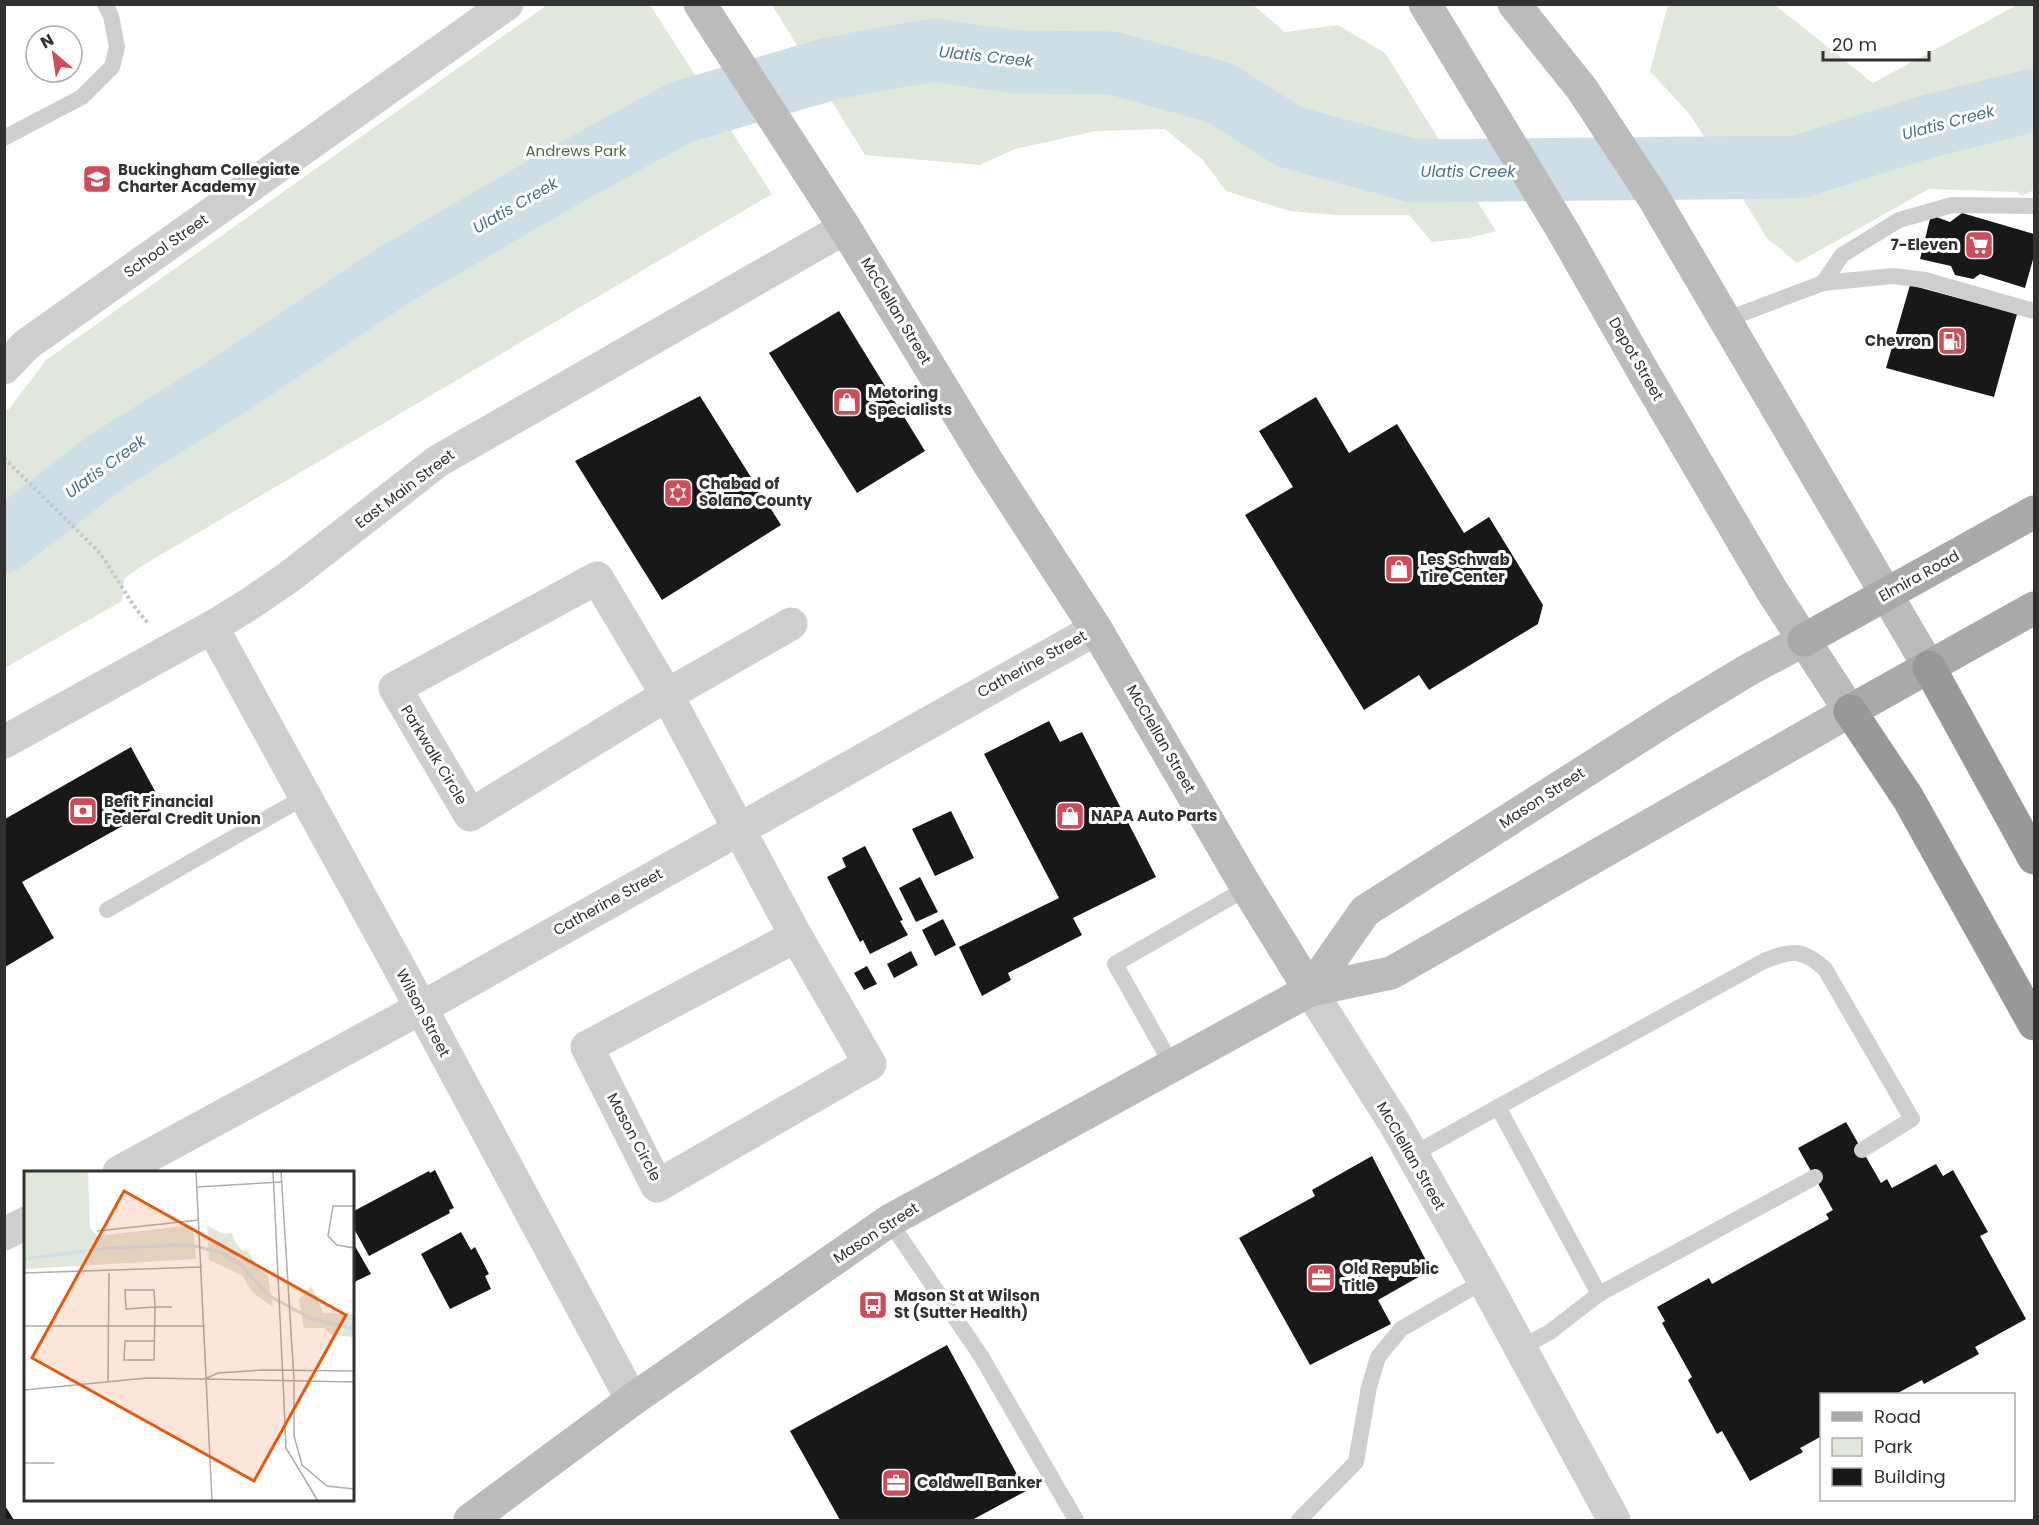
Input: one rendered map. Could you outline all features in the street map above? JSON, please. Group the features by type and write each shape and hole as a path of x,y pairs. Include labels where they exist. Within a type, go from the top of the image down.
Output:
{"highway":[{"path":"1929,667 2034,858"},
{"path":"1850,711 1908,798 2034,1024"}],"main road":[{"name":"Depot Street","path":"1425,4 1563,231 1722,507 1850,711"},
{"path":"1514,4 1582,89 1653,197 1929,667"},
{"name":"McClellan Street","path":"706,15 845,228 987,460 1096,628 1247,888 1310,990"},
{"name":"Elmira Road","path":"1804,640 2034,512"},
{"path":"1850,711 2034,608"},
{"name":"Mason Street","path":"1310,990 1365,911 1672,716 1748,670 1804,640"},
{"name":"Mason Street","path":"470,1521 632,1400 889,1221 1310,990 1391,974 1850,711"}],"street":[{"name":"School Street","path":"4,368 26,345 507,4"},
{"name":"East Main Street","path":"4,742 212,627 290,577 438,461 845,228"},
{"name":"Parkwalk Circle","path":"740,828 667,695 597,578 395,688 470,815 667,695 791,624"},
{"name":"Wilson Street","path":"212,627 306,796 632,1400"},
{"name":"Catherine Street","path":"122,1171 421,1008 1096,628"},
{"name":"Mason Circle","path":"740,828 796,936 870,1064 657,1186 588,1047 796,936"},
{"name":"McClellan Street","path":"1310,990 1412,1155 1484,1281 1614,1521"},
{"path":"4,1234 24,1224"}],"lane":[{"path":"4,138 82,97 112,67 117,47 111,16 105,4"},
{"path":"1823,283 1842,255 1899,220 1952,205 2034,206"},
{"path":"1725,320 1823,283 1893,276 1925,280 2034,310"},
{"path":"107,910 306,796"},
{"path":"1172,1065 1114,964 1247,888"},
{"path":"1412,1155 1764,961 1786,952 1811,956 1825,969 1912,1119 1862,1150"},
{"path":"1498,1107 1599,1294"},
{"path":"1520,1348 1550,1332 1599,1294 1815,1177"},
{"path":"889,1221 981,1356 1076,1521"},
{"path":"1299,1521 1356,1462 1368,1387 1378,1357 1401,1329 1484,1281"}],"path":[{"path":"4,458 100,553 136,609 153,629"}],"green space":[{"path":"1252,4 1285,32 1338,25 1385,53 1496,231 1470,238 1432,242 1409,215 1335,215 1290,211 1226,191 1203,160 1165,129 1096,131 1015,149 980,165 865,155 772,5"},
{"name":"Andrews Park","path":"547,5 650,5 772,194 140,567 124,579 122,601 5,668 5,410 9,409 46,360"},
{"path":"1668,5 1775,5 1873,83 2017,5 2034,5 2034,190 2022,196 2017,192 1929,189 1797,263 1767,238 1691,116 1650,71"}],"building":[{"name":"7-Eleven","path":"1962,213 2034,234 2034,256 2025,288 1980,274 1973,279 1955,275 1951,266 1920,259 1931,215 1950,222"},
{"name":"Chevron","path":"1910,285 2017,314 1994,397 1886,368"},
{"name":"Motoring Specialists","path":"839,311 925,451 857,493 769,353"},
{"name":"Chabad of Solano County","path":"700,396 781,525 662,600 575,461"},
{"name":"Les Schwab Tire Center","path":"1316,397 1349,453 1397,424 1464,533 1489,517 1543,605 1538,624 1429,690 1419,675 1364,710 1245,515 1293,487 1259,431"},
{"name":"NAPA Auto Parts","path":"1049,721 1060,742 1082,732 1156,877 1073,918 1082,935 1008,973 1011,980 982,996 959,947 1059,898 984,754"},
{"name":"Befit Financial Federal Credit Union","path":"131,747 162,804 22,882 54,938 5,967 5,819"},
{"path":"951,811 974,858 935,876 912,829"},
{"path":"865,846 903,920 900,921 908,935 870,954 863,940 860,942 827,877 846,867 842,858"},
{"path":"920,877 938,912 916,922 899,888"},
{"path":"943,919 956,945 935,956 922,930"},
{"path":"911,951 918,965 894,978 887,964"},
{"path":"867,966 877,984 864,990 854,973"},
{"path":"1846,1122 1881,1183 1887,1179 1892,1188 1936,1164 1943,1176 1953,1170 1988,1232 1980,1236 2026,1319 1975,1347 1979,1354 1924,1384 1922,1380 1898,1393 1820,1393 1820,1437 1800,1448 1803,1452 1750,1481 1722,1431 1717,1434 1688,1380 1692,1377 1662,1323 1665,1321 1657,1307 1709,1278 1712,1284 1829,1219 1826,1214 1833,1210 1798,1148"},
{"path":"1372,1156 1431,1270 1378,1300 1391,1324 1310,1365 1239,1238 1315,1196 1312,1190"},
{"path":"435,1170 454,1208 449,1210 450,1213 369,1256 354,1229 354,1211 429,1171 430,1173"},
{"path":"461,1232 471,1250 475,1247 489,1274 485,1276 491,1289 450,1309 421,1254"},
{"path":"354,1244 371,1274 354,1282"},
{"path":"947,1345 1026,1491 972,1520 840,1520 790,1431"},
{"path":"4,1504 14,1520 4,1520"}],"waterway":[{"name":"Ulatis Creek","path":"4,541 106,462 231,384 394,275 559,179 681,112 833,68 932,50 1016,62 1113,63 1220,93 1290,137 1414,171 1798,167 1929,126 2034,100"}],"place":[{"name":"Buckingham Collegiate Charter Academy","path":"97,179"},
{"name":"7-Eleven","path":"1979,245"},
{"name":"Chevron","path":"1952,341"},
{"name":"Motoring Specialists","path":"847,402"},
{"name":"Chabad of Solano County","path":"678,493"},
{"name":"Les Schwab Tire Center","path":"1399,569"},
{"name":"Befit Financial Federal Credit Union","path":"83,811"},
{"name":"NAPA Auto Parts","path":"1070,816"},
{"name":"Old Republic Title","path":"1321,1278"},
{"name":"Mason St at Wilson St (Sutter Health)","path":"873,1305"},
{"name":"Coldwell Banker","path":"896,1483"}]}
